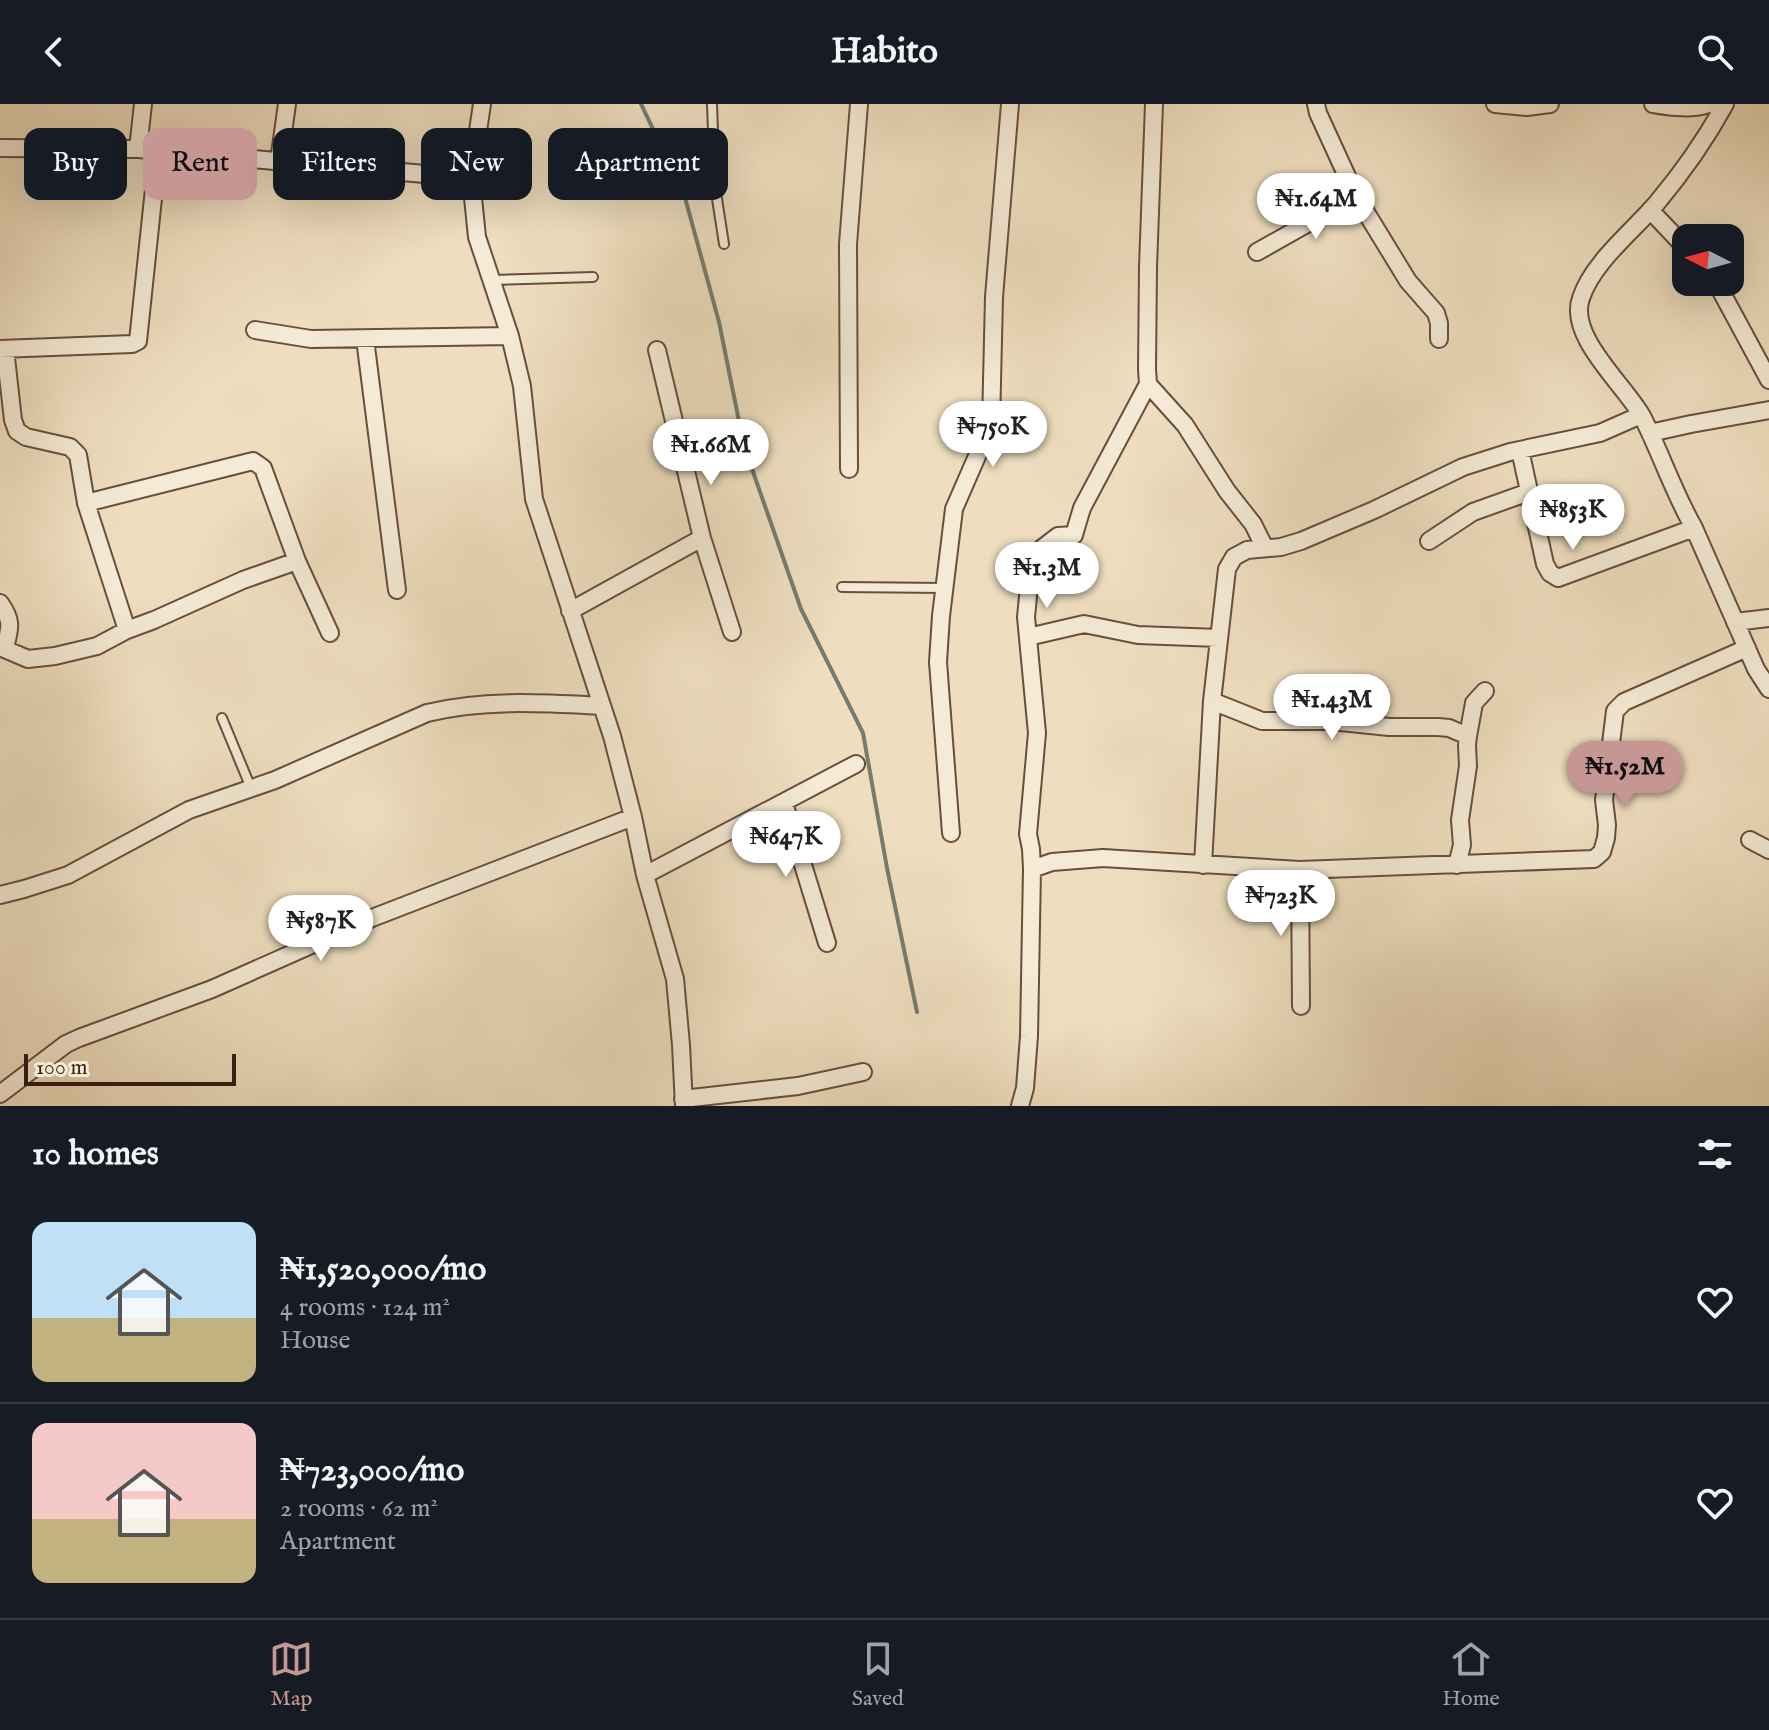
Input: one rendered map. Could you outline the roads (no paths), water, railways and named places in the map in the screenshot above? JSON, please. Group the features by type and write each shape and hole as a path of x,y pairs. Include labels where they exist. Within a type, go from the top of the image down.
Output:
{"street":[{"path":"138,149 143,104"},
{"path":"284,128 287,104"},
{"path":"478,128 482,104"},
{"path":"849,469 848,244 859,104"},
{"path":"951,833 938,662 954,509 991,424 994,297 1010,104"},
{"path":"1020,1106 1025,1088 1029,1036 1032,869 1028,834 1037,733 1026,617 1032,556 1058,536 1074,535 1082,508 1148,384 1148,267 1154,104"},
{"path":"1316,104 1356,196 1408,281 1436,313 1439,339"},
{"path":"1495,104 1527,107 1550,104"},
{"path":"1653,104 1681,108 1709,104"},
{"path":"1725,104 1709,133 1650,210 1596,270 1579,300 1580,319 1598,358 1641,415 1756,669 1769,689"},
{"path":"0,148 143,150"},
{"path":"1257,252 1356,196"},
{"path":"127,630 86,503 78,455 64,445 26,437 14,427 3,349 132,344 138,341 153,200"},
{"path":"473,200 477,237 510,336 522,386 534,499 602,706 675,979 684,1102 798,1086 863,1072"},
{"path":"1650,210 1672,233"},
{"path":"1724,296 1769,380"},
{"path":"255,330 311,339 510,336"},
{"path":"365,339 397,590"},
{"path":"657,350 702,538 732,632"},
{"path":"1148,384 1185,425 1227,491 1258,531 1265,548"},
{"path":"1650,433 1769,410"},
{"path":"1203,865 1212,701 1230,561 1247,550 1281,547 1301,541 1463,467 1520,450 1600,433 1641,415"},
{"path":"1520,450 1545,564 1550,573 1558,578 1694,528"},
{"path":"86,503 253,461 263,468 297,561 330,633"},
{"path":"1429,541 1473,512 1529,492"},
{"path":"570,611 702,538"},
{"path":"0,603 9,619 10,628 2,647 28,659 55,656 97,646 243,580 297,561"},
{"path":"1735,622 1769,618"},
{"path":"1028,637 1084,624 1138,635 1219,638"},
{"path":"1032,869 1052,862 1103,858 1300,870 1594,859 1602,852 1606,838 1604,800 1615,711 1624,702 1747,648"},
{"path":"1457,865 1462,845 1460,820 1468,766 1468,736 1474,703 1485,691"},
{"path":"1212,701 1262,721 1438,727 1468,736"},
{"path":"0,895 68,875 189,810 275,780 427,713 450,707 515,702 602,706"},
{"path":"645,875 856,764"},
{"path":"784,803 827,943"},
{"path":"7,1106 0,1097 66,1044 212,989 372,918 633,817"},
{"path":"1750,840 1769,850"},
{"path":"1300,870 1301,1006"}],"lane":[{"path":"712,104 715,186 724,244"},
{"path":"492,280 593,277"},
{"path":"842,587 945,588"},
{"path":"222,718 251,788"}],"waterway":[{"path":"641,104 684,194 719,322 744,446 801,609 863,733 917,1012"}]}
